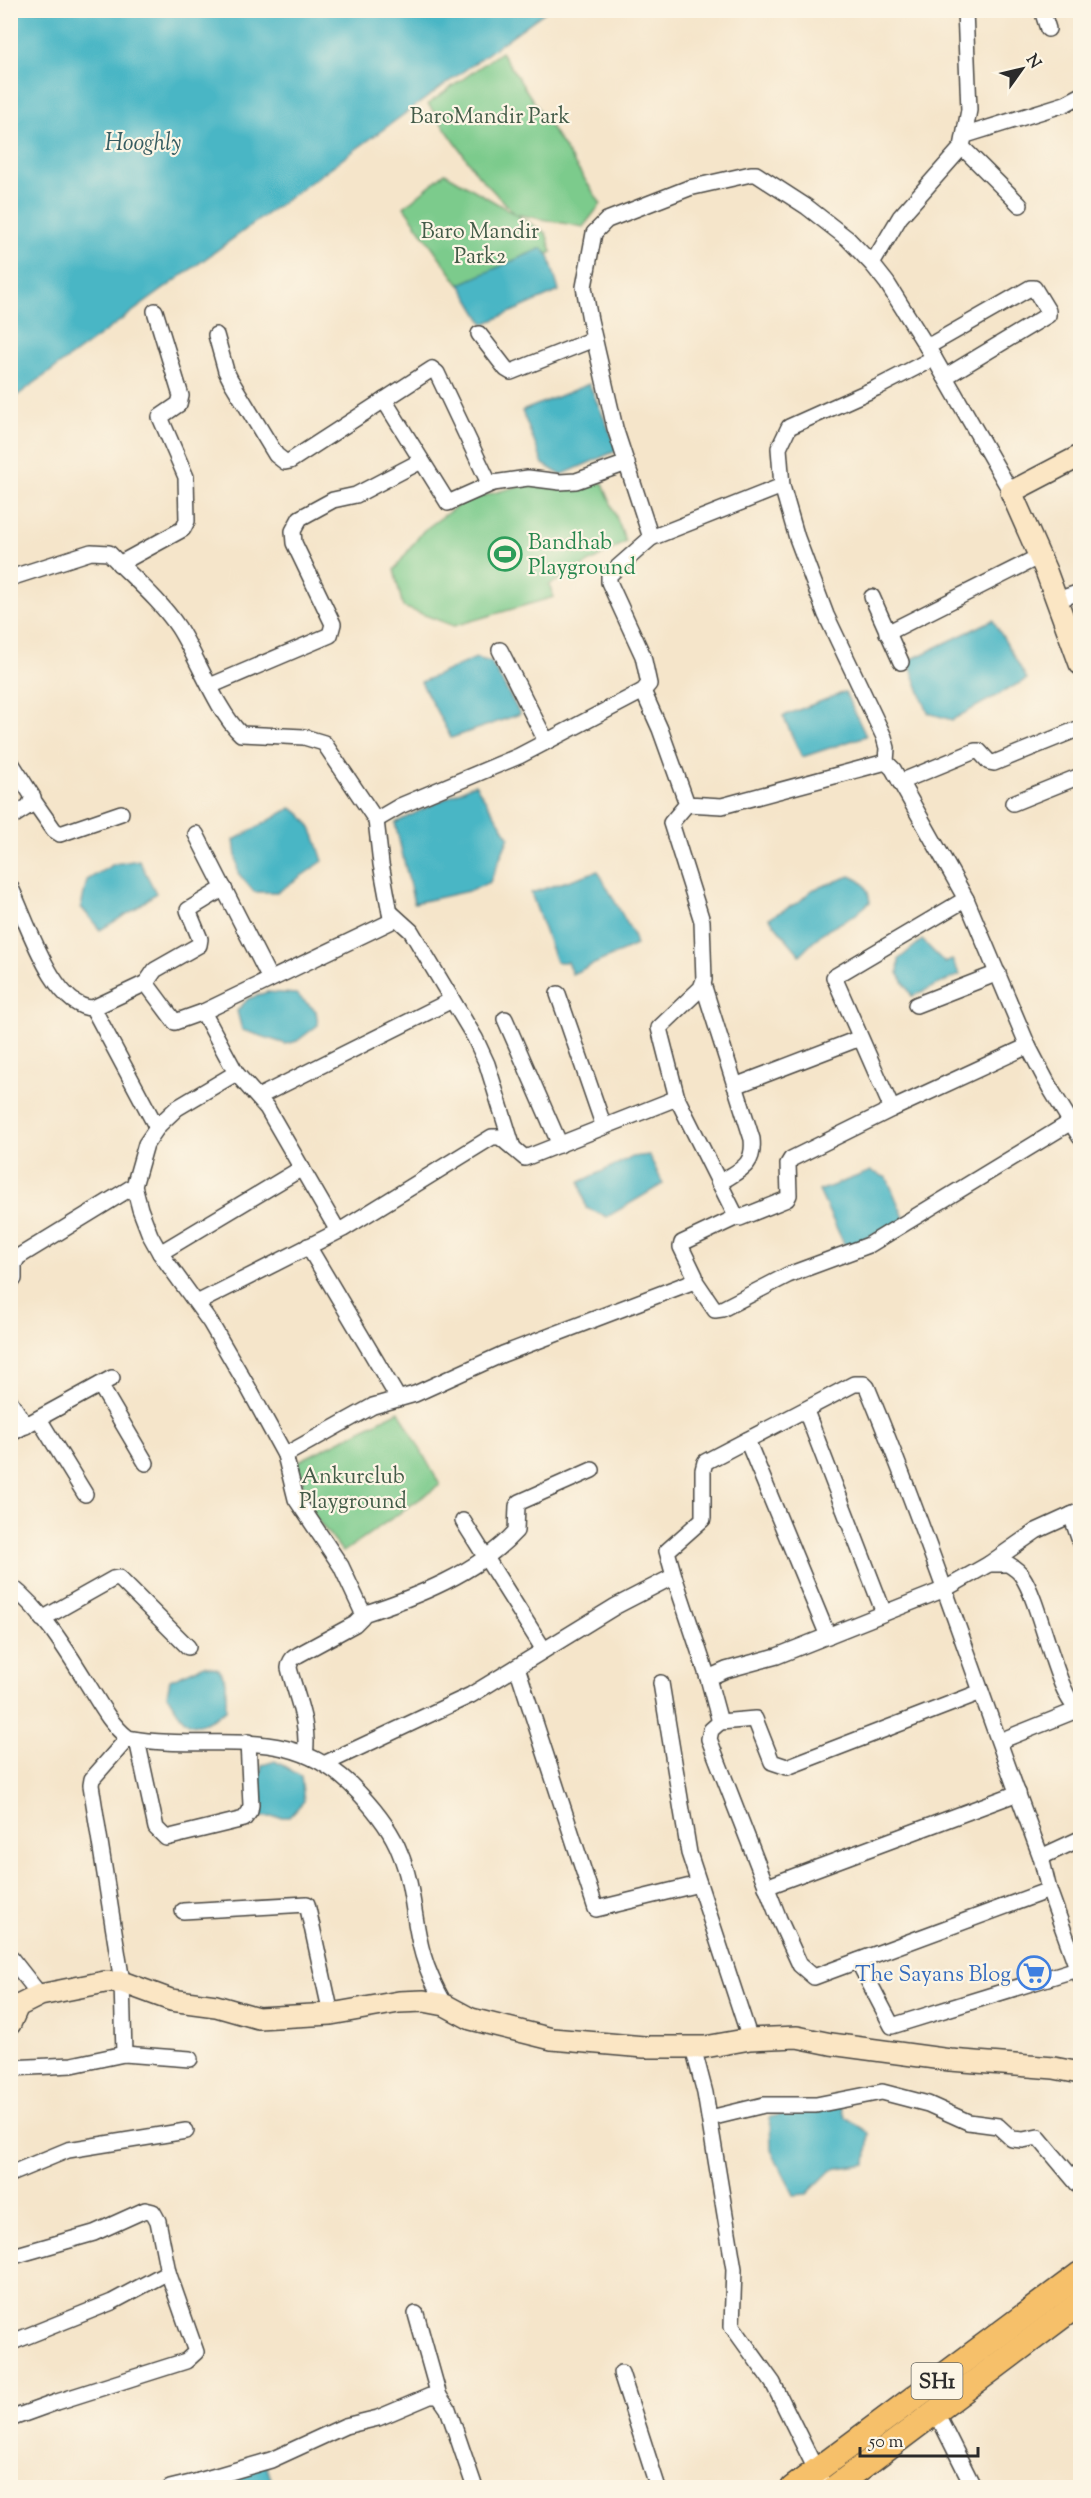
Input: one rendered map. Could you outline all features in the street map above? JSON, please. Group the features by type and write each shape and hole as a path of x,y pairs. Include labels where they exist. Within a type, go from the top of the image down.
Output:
{"main road":[{"name":"SH1","path":"795,2487 820,2479 1080,2274"},
{"name":"SH1","path":"834,2487 1080,2303"}],"street":[{"path":"964,141 969,110 965,10"},
{"path":"1042,10 1048,29"},
{"path":"872,264 900,217 964,141 1065,104 1080,96"},
{"path":"964,141 1020,205"},
{"path":"651,538 615,428 584,287 594,233 607,220 689,188 756,174 815,213 848,239 872,264 886,283 931,352 1011,492 1040,556 1080,664"},
{"path":"945,377 1048,315 1048,311 1034,288 1030,288 876,388 789,427 779,448 782,486 797,538 826,615 884,737 887,748 886,762 893,769 966,899 1028,1046 1080,1137"},
{"path":"119,564 183,528 188,521 184,472 160,417 179,404 181,396 155,311"},
{"path":"479,334 506,369 511,372 594,339"},
{"path":"216,335 231,381 276,455 285,462 434,370 487,478 493,483"},
{"path":"384,400 447,503 493,483 528,478 560,482 576,481 627,463"},
{"path":"1011,492 1080,456"},
{"path":"210,686 330,635 333,624 294,543 293,531 297,521 333,500 356,495 421,461"},
{"path":"376,820 400,806 519,756 643,691 649,684 643,656 609,575 651,538 782,486"},
{"path":"10,578 91,552 108,553 164,608 179,629 234,728 241,734 304,737 324,743 376,820 390,922 202,1012 175,1022 146,983"},
{"path":"887,633 1040,556"},
{"path":"1057,600 1080,592"},
{"path":"872,597 901,662"},
{"path":"500,650 546,741"},
{"path":"643,691 660,729 687,804"},
{"path":"900,782 975,751 979,751 989,762 994,763 1080,728"},
{"path":"10,761 33,800 54,830 60,834 122,813"},
{"path":"687,804 722,806 886,762"},
{"path":"1013,803 1080,776"},
{"path":"10,818 29,806 33,800"},
{"path":"687,804 671,823 702,921 703,984 752,1139 753,1150 748,1164 719,1183"},
{"path":"196,834 270,979"},
{"path":"10,886 39,951 61,991 75,1005 84,1008 93,1008 146,983 155,970 199,945 200,939 188,910 224,888"},
{"path":"892,1109 834,976 966,899"},
{"path":"390,912 407,926 475,1038 487,1064 513,1149"},
{"path":"916,1005 998,974"},
{"path":"703,984 659,1028 677,1098 737,1217"},
{"path":"558,994 604,1127"},
{"path":"258,1097 452,1000"},
{"path":"93,1008 157,1128"},
{"path":"202,1012 236,1073 267,1108 338,1231"},
{"path":"505,1019 560,1144"},
{"path":"735,1086 860,1038"},
{"path":"1028,1046 791,1159 788,1164 789,1195 785,1201 737,1217 682,1243 681,1246 695,1276 694,1279 715,1310 723,1309 788,1275 869,1245 1071,1122"},
{"path":"236,1073 177,1108 157,1128 146,1144 134,1186 140,1209 160,1253 219,1338 285,1455 296,1499 340,1566 363,1614"},
{"path":"196,1304 338,1231 492,1137 500,1137 525,1158 677,1098"},
{"path":"160,1253 302,1168"},
{"path":"10,1283 14,1279 14,1264 18,1257 134,1186"},
{"path":"308,1246 398,1398"},
{"path":"285,1455 373,1406 415,1394 503,1354 694,1279"},
{"path":"10,1434 106,1382 146,1463"},
{"path":"720,1722 667,1551 703,1519 704,1464 857,1383 864,1384 896,1456 945,1589 1041,1857 1049,1890 1079,1972 892,2026 858,1961"},
{"path":"10,1401 32,1422 85,1494"},
{"path":"806,1410 884,1614"},
{"path":"747,1440 828,1636"},
{"path":"305,1754 307,1743 305,1728 289,1668 298,1654 355,1624 363,1614 417,1593 486,1557 516,1532 517,1506 527,1496 592,1470"},
{"path":"708,1678 726,1670 777,1656 945,1589 989,1564 1036,1531 1076,1513 1080,1541"},
{"path":"463,1521 544,1650"},
{"path":"989,1564 1008,1564 1022,1576 1036,1605 1066,1694 1079,1711 1000,1741"},
{"path":"324,1764 471,1695 616,1606 674,1576"},
{"path":"42,1618 113,1579 119,1578 188,1647"},
{"path":"10,1585 42,1618 75,1663 107,1716 133,1739 156,1828 166,1838 244,1819 251,1805 248,1742"},
{"path":"517,1667 596,1909 699,1884"},
{"path":"660,1683 689,1853 750,2039"},
{"path":"981,1692 787,1767 772,1762 755,1719 720,1722 711,1730 709,1739 766,1887 800,1965 814,1977 1049,1890"},
{"path":"124,2054 122,1982 91,1785 92,1779 133,1739 180,1743 248,1742 287,1747 324,1764 348,1781 377,1813 400,1852 415,1904 422,1953 445,2005"},
{"path":"766,1887 1018,1793"},
{"path":"1041,1857 1080,1839"},
{"path":"183,1911 307,1904 331,2014"},
{"path":"10,1957 40,1995"},
{"path":"10,2024 18,2006 40,1995 105,1982 122,1982 171,2000 216,2006 258,2018 331,2014 399,2002 424,2001 445,2005 471,2019 552,2039 644,2047 693,2047 750,2039 797,2037 950,2061 1054,2068 1080,2073"},
{"path":"693,2047 710,2118 734,2269 732,2326 773,2383 820,2479"},
{"path":"10,2068 72,2065 124,2054 190,2059"},
{"path":"710,2118 764,2105 816,2105 882,2092 928,2104 968,2122 998,2126 1012,2139 1038,2138 1080,2187"},
{"path":"10,2174 68,2150 186,2131"},
{"path":"10,2257 94,2233 145,2210 153,2212 158,2222 168,2272 196,2352 186,2361 57,2402 10,2420"},
{"path":"10,2343 112,2302 168,2272"},
{"path":"416,2314 439,2396 448,2409 475,2487"},
{"path":"621,2373 658,2487"},
{"path":"170,2487 200,2484 271,2460 345,2426 378,2418 430,2396 439,2396"},
{"path":"935,2410 974,2487"}],"green space":[{"name":"BaroMandir Park","path":"501,52 601,204 583,227 515,214 478,175 428,104"},
{"name":"Baro Mandir Park2","path":"445,173 546,233 552,252 469,294 458,283 404,207"},
{"name":"Bandhab Playground","path":"603,483 626,542 549,585 554,597 454,626 403,607 394,570 423,531 464,501 527,484"},
{"name":"Ankurclub Playground","path":"399,1411 440,1485 343,1552 312,1513 295,1463"}],"water":[{"name":"Hooghly","path":"11,10 546,10 546,11 11,400"},
{"path":"542,248 549,256 559,291 484,324 460,284"},
{"path":"589,384 618,450 561,475 543,464 522,411"},
{"path":"993,620 1027,679 952,720 928,713 908,661"},
{"path":"476,658 491,662 520,714 451,738 421,682"},
{"path":"845,692 866,736 802,757 783,716"},
{"path":"475,784 509,837 490,882 473,890 414,903 395,823"},
{"path":"291,808 309,824 323,861 278,892 254,892 238,873 234,840"},
{"path":"139,860 156,893 134,910 100,930 81,907 87,880 114,864"},
{"path":"598,871 633,934 636,945 572,974 567,962 556,962 531,893"},
{"path":"850,876 859,880 864,886 870,902 855,915 822,933 800,955 769,918 799,902 812,890"},
{"path":"922,940 945,963 952,960 960,975 912,996 898,973 899,959"},
{"path":"267,992 296,994 316,1011 318,1025 297,1041 286,1044 242,1030 237,1011 248,999"},
{"path":"649,1155 663,1184 607,1217 586,1208 580,1182 632,1157"},
{"path":"871,1171 887,1178 905,1220 846,1248 819,1191"},
{"path":"205,1665 219,1669 226,1681 226,1710 205,1722 191,1724 180,1715 167,1695 170,1680"},
{"path":"275,1761 301,1776 304,1801 289,1817 252,1817 262,1765"},
{"path":"839,2103 846,2117 869,2133 866,2164 832,2169 807,2194 794,2195 771,2150 770,2117"},
{"path":"264,2458 274,2487 217,2487 214,2477"}],"place":[{"name":"Bandhab Playground","path":"505,554"},
{"name":"The Sayans Blog","path":"1034,1973"}]}
